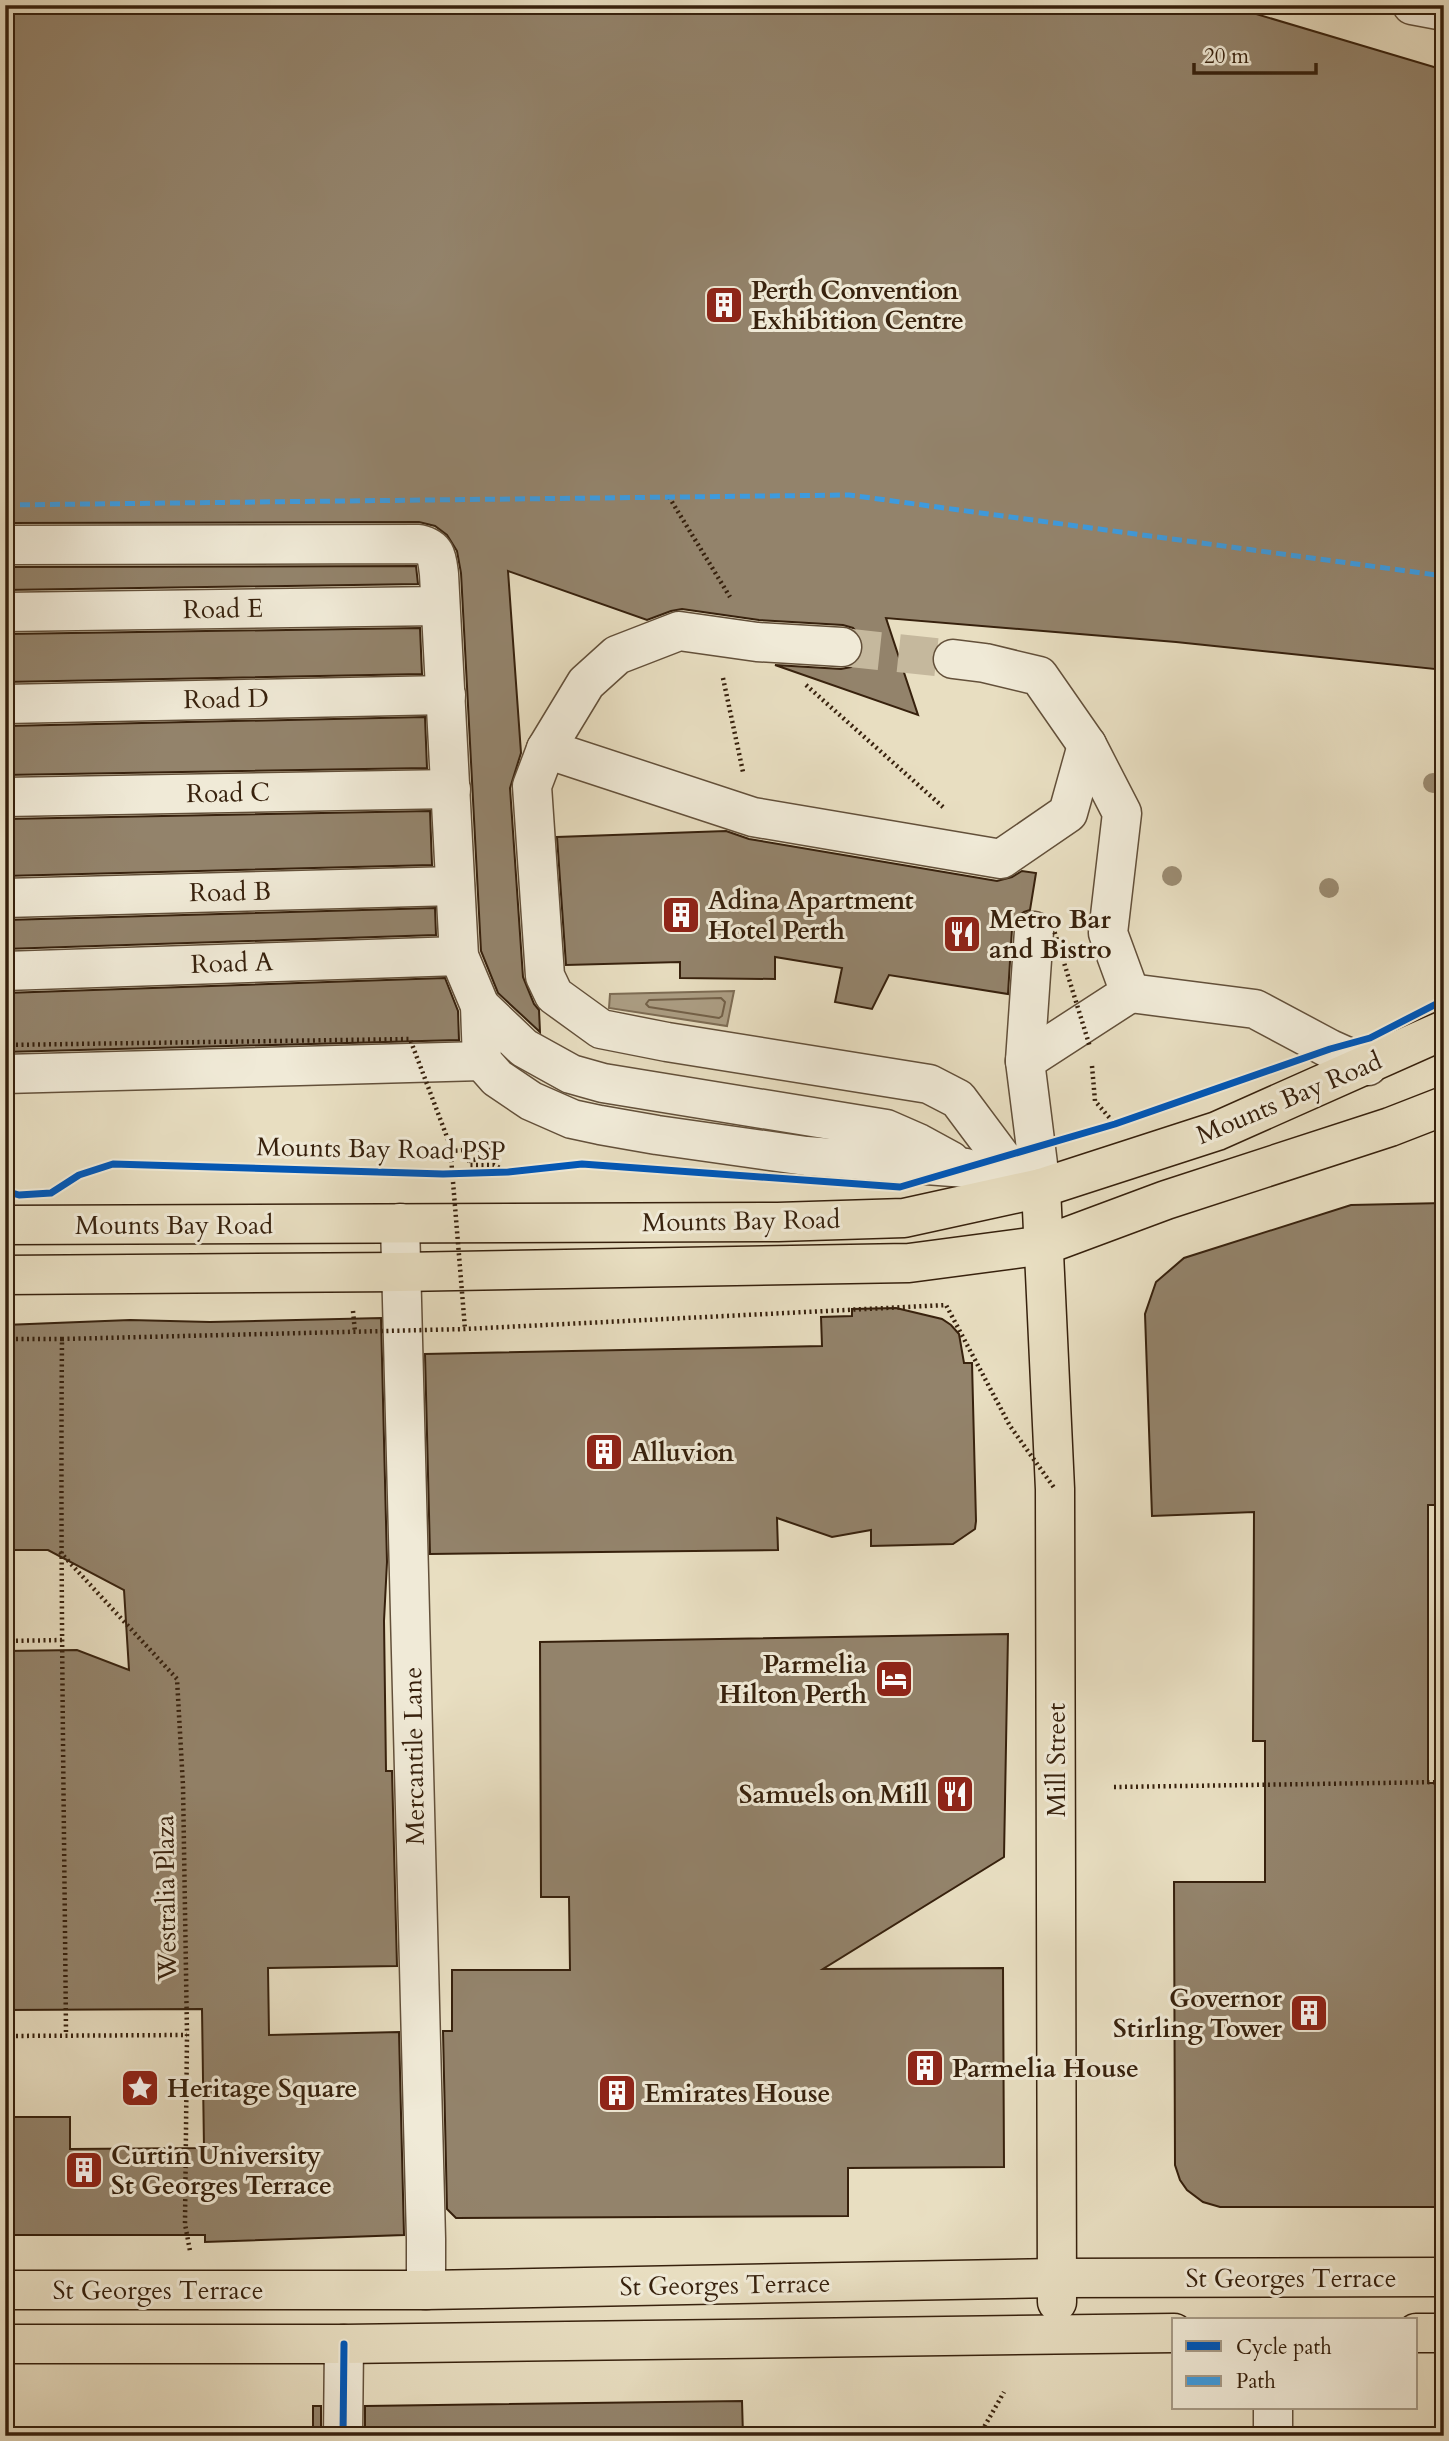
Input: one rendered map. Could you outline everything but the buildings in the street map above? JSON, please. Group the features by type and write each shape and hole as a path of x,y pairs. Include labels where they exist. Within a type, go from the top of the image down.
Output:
{"main road":[{"name":"Mounts Bay Road","path":"5,1225 764,1222 904,1218 1041,1188 1217,1131 1444,1030"},
{"name":"Mounts Bay Road","path":"5,1275 401,1272 909,1263 1045,1245 1166,1200 1390,1127 1444,1106"},
{"name":"Mill Street","path":"1041,1188 1055,1489 1058,2333"},
{"name":"St Georges Terrace","path":"5,2290 426,2290 1056,2278 1444,2277"},
{"name":"St Georges Terrace","path":"5,2344 344,2344 1172,2333"},
{"path":"1418,2333 1444,2333"}],"street":[{"path":"1412,5 1444,11"},
{"path":"5,545 429,546 436,552 440,606 458,956 480,1006 482,1061 497,1078 550,1111 586,1122 806,1156 966,1168 1041,1188"},
{"name":"Road E","path":"5,612 440,606"},
{"path":"842,647 757,642 679,631 617,655 586,683 546,749 533,786 545,976 554,995 601,1029 929,1084 958,1099 1002,1158 1041,1188"},
{"path":"953,659 985,663 1039,676 1087,746 1122,813 1108,933 1130,993"},
{"name":"Road D","path":"5,704 446,695"},
{"path":"546,749 753,817 1001,859 1068,813 1087,746"},
{"name":"Road C","path":"5,797 451,789"},
{"name":"Road B","path":"5,898 456,886"},
{"path":"1041,1188 1025,1061 1045,925"},
{"name":"Road A","path":"5,971 458,956"},
{"path":"1025,1061 1130,993 1255,1009 1368,1066"},
{"path":"480,1006 524,1048 571,1074 603,1083 886,1129 966,1168"},
{"path":"5,1073 482,1061"},
{"name":"Mercantile Lane","path":"400,1223 426,2290"},
{"path":"343,2436 344,2344"},
{"path":"1273,2410 1273,2436"}],"path":[{"path":"669,497 757,642 950,814"},
{"path":"714,636 753,817"},
{"path":"1045,925 1090,1047"},
{"path":"5,1045 410,1039 450,1145 465,1329"},
{"path":"1091,1061 1095,1101 1115,1124"},
{"path":"450,1151 495,1148 494,1155 469,1161 470,1165 494,1164 511,1172"},
{"path":"5,1339 465,1329 946,1305 1010,1426 1055,1489"},
{"path":"354,1310 355,1332"},
{"path":"62,1339 60,1552 66,2035"},
{"path":"5,1641 63,1640"},
{"path":"1114,1787 1444,1782"},
{"path":"5,2036 187,2035"},
{"path":"979,2436 1004,2392"}],"water":[{"path":"734,991 727,1026 609,1008 610,994"}],"tunnel":[{"path":"842,647 953,659"}],"marked path":[{"path":"5,505 849,495 1444,576"}],"cycle path":[{"name":"Mounts Bay Road PSP","path":"5,1191 19,1195 51,1193 79,1175 113,1164 443,1174 508,1172 582,1164 900,1187 1115,1124 1330,1049 1370,1038 1444,1000"},
{"path":"343,2436 344,2344"}],"place":[{"name":"Perth Convention Exhibition Centre","path":"724,305"},
{"name":"Adina Apartment Hotel Perth","path":"681,915"},
{"name":"Metro Bar and Bistro","path":"962,934"},
{"name":"Alluvion","path":"604,1452"},
{"name":"Parmelia Hilton Perth","path":"894,1679"},
{"name":"Samuels on Mill","path":"955,1794"},
{"name":"Governor Stirling Tower","path":"1309,2013"},
{"name":"Parmelia House","path":"925,2068"},
{"name":"Heritage Square","path":"140,2088"},
{"name":"Emirates House","path":"617,2093"},
{"name":"Curtin University St Georges Terrace","path":"84,2170"}]}
